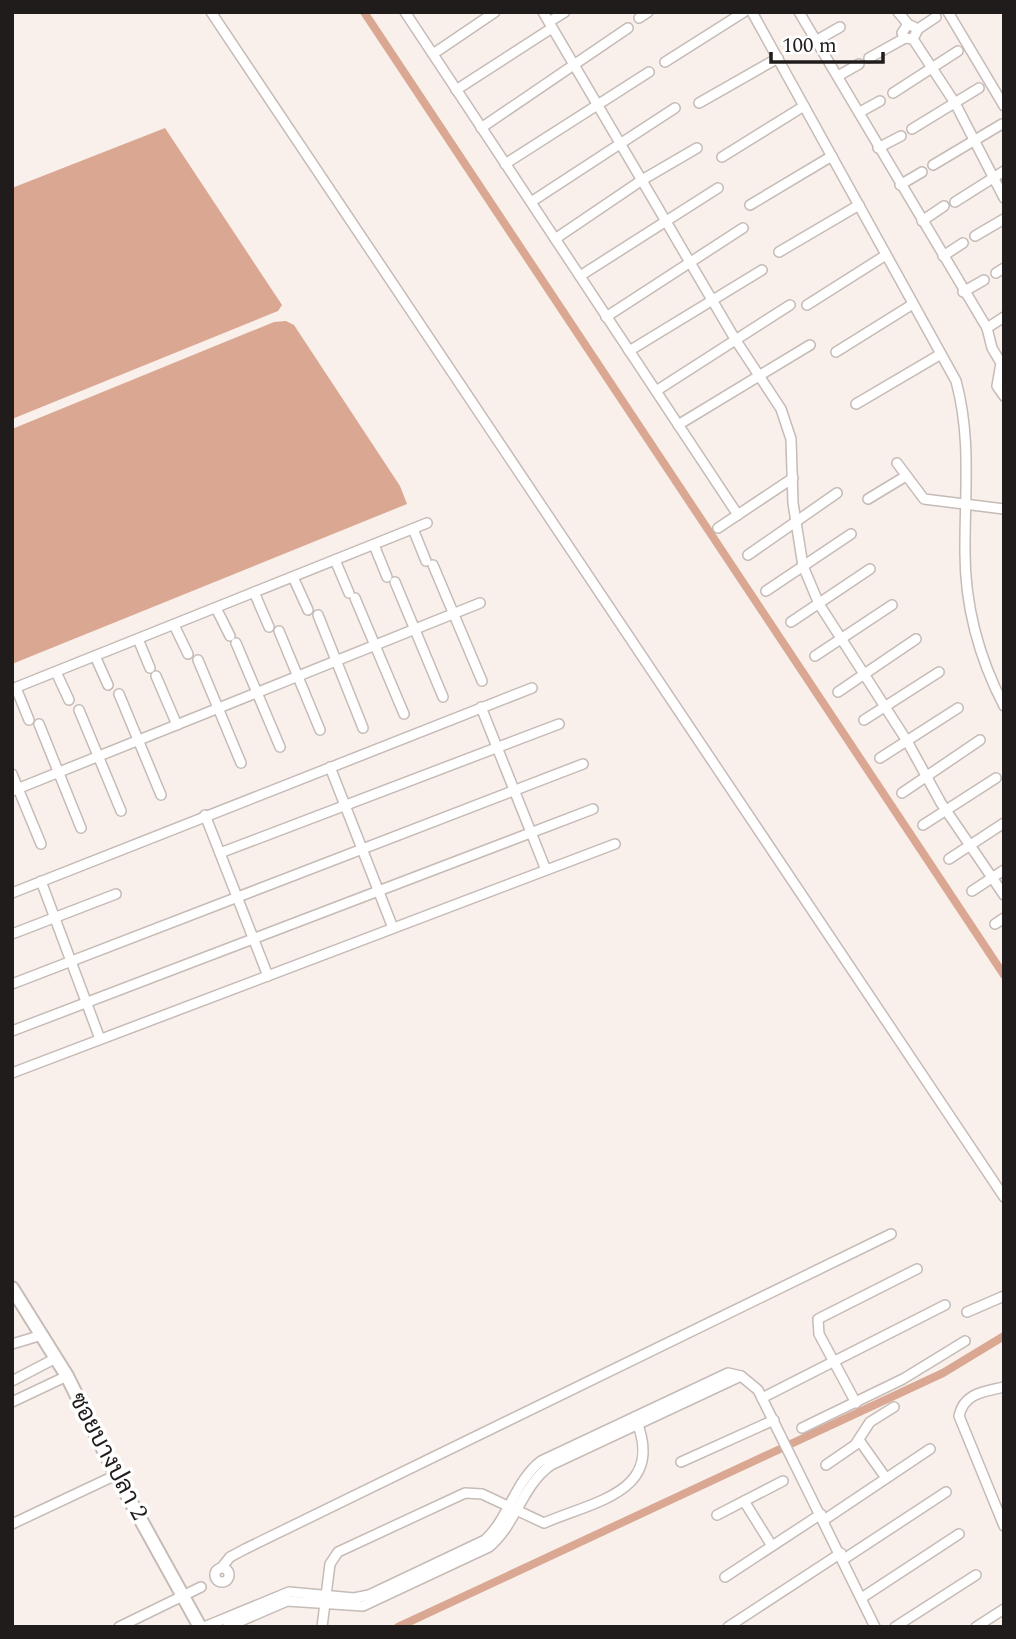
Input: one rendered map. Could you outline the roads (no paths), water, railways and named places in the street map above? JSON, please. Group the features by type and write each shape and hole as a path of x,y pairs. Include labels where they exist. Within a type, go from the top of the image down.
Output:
{"street":[{"path":"211,12 1004,1197"},
{"path":"433,54 495,12"},
{"path":"543,12 711,299 781,409 789,430 803,566 819,604 908,741 924,777 1004,895"},
{"path":"456,90 551,25 565,12"},
{"path":"639,18 649,12"},
{"path":"665,62 744,12"},
{"path":"752,12 956,381 968,450 965,548 968,602 980,652 1004,706"},
{"path":"799,12 814,42 860,112 878,148 987,328 1002,366 997,386 1004,396"},
{"path":"898,12 908,24 918,29"},
{"path":"948,12 1004,106"},
{"path":"408,13 456,90 738,515"},
{"path":"869,58 909,38 936,17"},
{"path":"908,24 902,33 935,68 1004,198"},
{"path":"481,128 628,27"},
{"path":"814,42 840,27"},
{"path":"892,93 958,51"},
{"path":"699,103 778,58"},
{"path":"838,76 859,65"},
{"path":"505,164 649,72"},
{"path":"912,129 979,88"},
{"path":"860,112 880,101"},
{"path":"722,157 804,106"},
{"path":"530,202 675,108"},
{"path":"933,164 1002,124"},
{"path":"878,148 901,136"},
{"path":"555,239 642,180 697,148"},
{"path":"750,205 832,156"},
{"path":"955,202 1004,171"},
{"path":"900,185 922,172"},
{"path":"580,276 665,219 719,188"},
{"path":"779,252 859,205"},
{"path":"922,220 944,206"},
{"path":"975,236 1004,219"},
{"path":"606,317 743,228"},
{"path":"943,256 963,243"},
{"path":"807,305 886,255"},
{"path":"629,351 762,270"},
{"path":"963,292 984,280"},
{"path":"836,352 913,304"},
{"path":"656,391 790,306"},
{"path":"987,328 1004,317"},
{"path":"678,425 810,345"},
{"path":"856,404 940,354"},
{"path":"897,463 923,499 1004,509"},
{"path":"868,499 906,476"},
{"path":"718,528 793,478"},
{"path":"748,555 837,493"},
{"path":"81,828 59,773 14,688 427,523"},
{"path":"413,529 454,614 482,681"},
{"path":"766,591 852,534"},
{"path":"374,545 415,629 443,697"},
{"path":"335,560 404,713"},
{"path":"791,622 870,569"},
{"path":"293,577 308,610"},
{"path":"254,592 269,627"},
{"path":"15,790 480,603"},
{"path":"815,656 892,605"},
{"path":"216,608 280,747"},
{"path":"318,615 363,727"},
{"path":"174,625 188,654"},
{"path":"279,631 320,730"},
{"path":"138,639 177,725"},
{"path":"838,692 916,639"},
{"path":"95,656 108,685"},
{"path":"198,660 241,763"},
{"path":"55,672 69,700"},
{"path":"864,720 939,672"},
{"path":"12,893 532,688"},
{"path":"119,694 161,795"},
{"path":"481,707 546,870"},
{"path":"880,758 958,708"},
{"path":"79,710 121,811"},
{"path":"220,853 559,724"},
{"path":"902,793 980,740"},
{"path":"12,984 237,895 583,764"},
{"path":"330,766 393,928"},
{"path":"12,774 15,790 41,844"},
{"path":"923,825 996,778"},
{"path":"12,1031 593,809"},
{"path":"205,815 268,976"},
{"path":"949,859 1004,822"},
{"path":"12,1073 615,844"},
{"path":"972,891 1004,870"},
{"path":"41,881 100,1039"},
{"path":"12,934 116,894"},
{"path":"119,1627 209,1584 216,1570 230,1557 245,1549 891,1234"},
{"path":"856,1403 818,1334 818,1319 917,1269"},
{"name":"ซอยบางปลา 2","path":"12,1288 67,1376 116,1475 202,1627"},
{"path":"967,1312 1004,1296"},
{"path":"762,1398 945,1305"},
{"path":"12,1344 42,1335"},
{"path":"802,1428 903,1379 965,1341"},
{"path":"12,1381 56,1358"},
{"path":"12,1402 67,1376"},
{"path":"227,1627 289,1592 326,1599 369,1595 485,1539 511,1509 527,1474 541,1461 741,1376 751,1381 774,1420 863,1597 875,1627"},
{"path":"1004,1387 974,1394 962,1404 959,1416 1004,1526"},
{"path":"826,1465 859,1440 870,1422 894,1407"},
{"path":"322,1627 330,1564 345,1548 455,1495 475,1492 544,1523 632,1484 644,1458 643,1437 636,1420"},
{"path":"681,1462 774,1420"},
{"path":"859,1440 886,1478"},
{"path":"725,1577 930,1449"},
{"path":"12,1524 116,1475"},
{"path":"716,1515 783,1481"},
{"path":"728,1627 946,1492"},
{"path":"744,1501 772,1546"},
{"path":"863,1597 959,1534"},
{"path":"895,1627 976,1575"},
{"path":"202,1627 257,1608"},
{"path":"976,1627 1004,1609"}],"waterway":[{"path":"364,12 1004,975"},
{"path":"398,1627 943,1373 1004,1336"}]}
